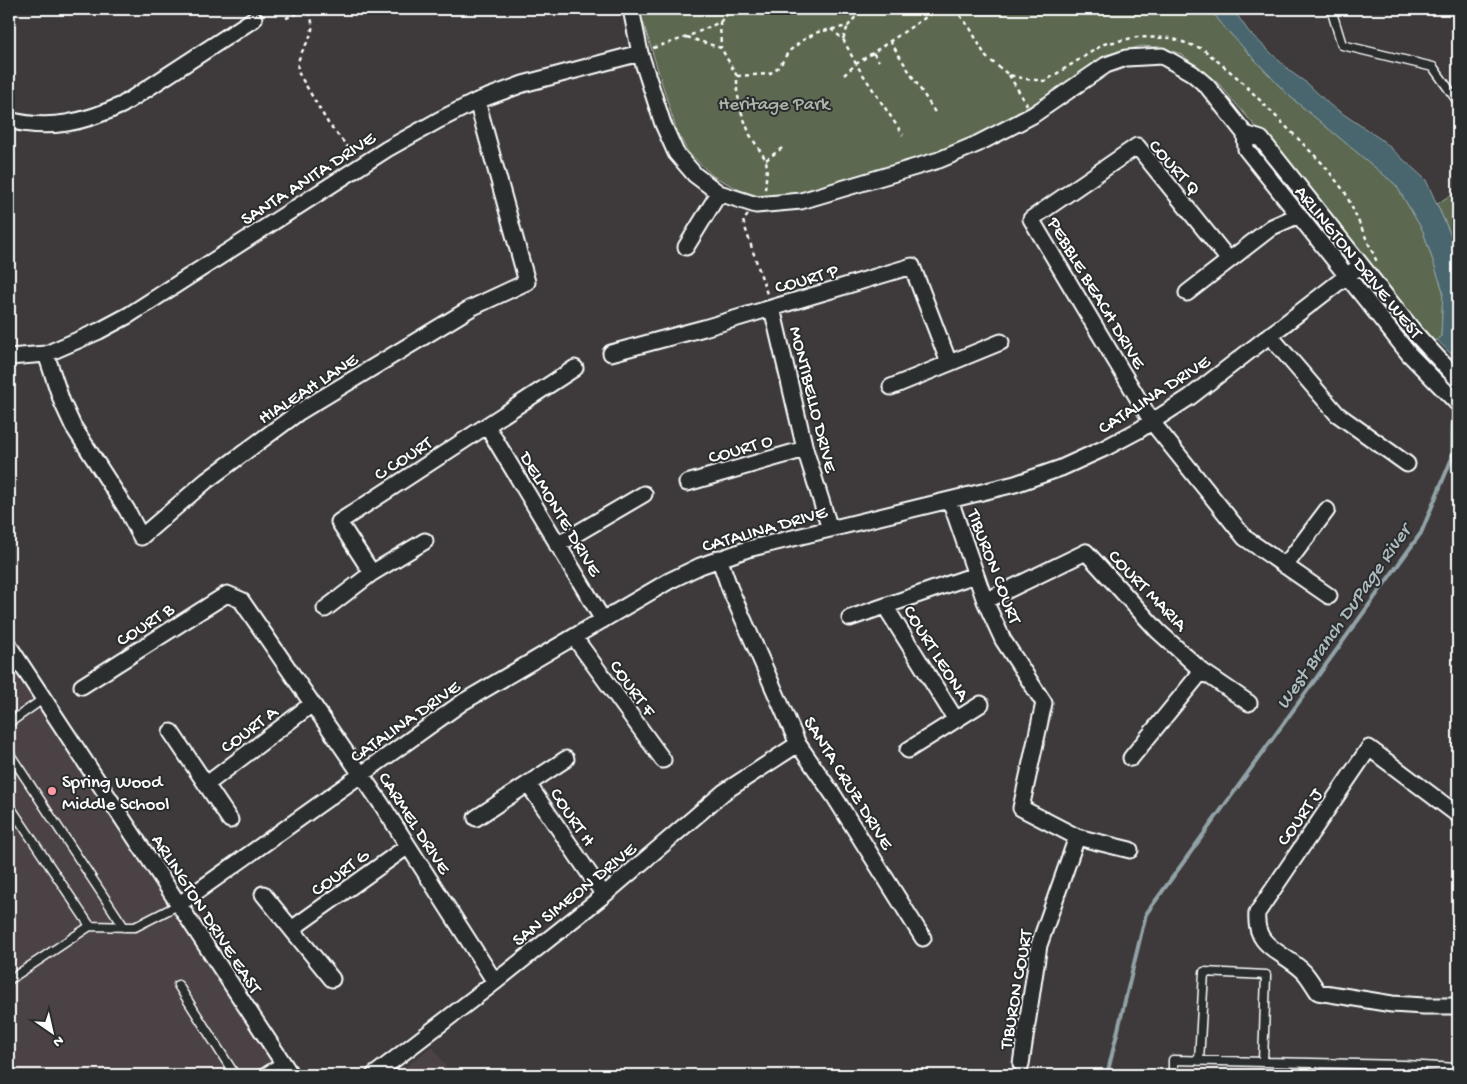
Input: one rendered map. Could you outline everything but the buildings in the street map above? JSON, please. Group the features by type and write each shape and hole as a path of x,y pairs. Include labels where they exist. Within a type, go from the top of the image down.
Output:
{"street":[{"name":"ARLINGTON DRIVE WEST","path":"631,9 640,53 663,124 676,153 694,175 719,193 756,205 801,201 939,160 977,144 1033,115 1106,65 1126,58 1162,56 1192,73 1206,86 1245,134 1261,139 1433,354 1458,380"},
{"path":"9,120 23,124 58,124 82,120 101,114 122,105 254,19"},
{"name":"SANTA ANITA DRIVE","path":"9,356 46,354 99,331 128,315 405,138 477,101 523,84 640,53"},
{"name":"HIALEAH LANE","path":"46,354 62,402 73,426 127,510 141,537 206,482 299,412 471,308 527,282 477,101"},
{"name":"ARLINGTON DRIVE WEST","path":"1245,134 1246,149 1409,354 1458,404"},
{"name":"COURT Q","path":"1031,219 1137,146 1229,260"},
{"path":"686,247 719,193"},
{"path":"1188,293 1272,227 1299,215"},
{"name":"PEBBLE BEACH DRIVE","path":"1031,219 1152,422 1245,538 1330,596"},
{"name":"CATALINA DRIVE","path":"178,905 463,702 669,580 719,558 748,549 1015,484 1061,468 1105,448 1152,422 1190,397 1361,265"},
{"name":"COURT P","path":"611,353 912,266 949,364"},
{"name":"MONTIBELLO DRIVE","path":"772,308 805,450 830,529"},
{"path":"1270,336 1338,414 1407,464"},
{"path":"891,388 1001,342"},
{"name":"C COURT","path":"372,573 339,522 575,368"},
{"name":"DELMONTE DRIVE","path":"487,426 602,620"},
{"name":"COURT O","path":"687,483 805,450"},
{"path":"557,545 644,494"},
{"name":"TIBURON COURT","path":"950,500 975,575 1003,640 1044,703 1021,808 1077,837 1130,850"},
{"path":"1285,566 1327,510"},
{"path":"325,609 372,573 425,541"},
{"name":"COURT MARIA","path":"985,601 1086,552 1158,631 1202,671 1249,703"},
{"name":"SANTA CRUZ DRIVE","path":"719,558 730,589 798,744 834,796 924,938"},
{"name":"COURT LEONA","path":"850,618 975,575"},
{"name":"COURT B","path":"82,686 227,594"},
{"name":"CARMEL DRIVE","path":"227,594 241,600 408,846 495,982"},
{"name":"COURT LEONA","path":"885,606 956,720"},
{"name":"COURT F","path":"574,637 663,760"},
{"name":"ARLINGTON DRIVE EAST","path":"9,646 291,1075"},
{"path":"1131,758 1202,671"},
{"name":"COURT A","path":"207,784 312,704"},
{"name":"COURT LEONA","path":"908,750 981,704"},
{"path":"171,732 230,820"},
{"name":"SAN SIMEON DRIVE","path":"374,1075 604,895 724,792 798,744"},
{"name":"COURT J","path":"1458,815 1369,748 1257,912 1256,926 1264,942 1303,971 1318,992 1392,1004 1458,1006"},
{"name":"COURT H","path":"476,818 566,759"},
{"name":"COURT H","path":"528,784 604,895"},
{"name":"TIBURON COURT","path":"1021,1064 1039,945 1077,837"},
{"name":"COURT G","path":"293,928 408,846"},
{"path":"263,894 293,928 332,979"}],"lane":[{"path":"1331,9 1342,45 1433,66 1458,102"},
{"path":"9,723 43,699"},
{"path":"9,753 124,927"},
{"path":"9,805 90,926"},
{"path":"9,980 90,926 135,927 178,905"},
{"path":"1199,1061 1204,972 1266,975 1263,1062"},
{"path":"178,985 236,1075"},
{"path":"1173,1075 1173,1060 1458,1068"},
{"path":"260,1075 282,1061"}],"path":[{"path":"640,53 687,37 720,22 732,9"},
{"path":"844,39 848,26 862,9"},
{"path":"844,75 856,64 938,9"},
{"path":"956,9 970,28 986,57 1009,75 1033,115"},
{"path":"286,18 302,10 308,12 312,18 313,27 298,60 298,72 328,123 362,165"},
{"path":"720,22 721,48 737,76 741,111 750,135 766,160 765,193 743,221 772,308"},
{"path":"737,76 771,74 780,66 788,52 803,40 818,32 848,26"},
{"path":"831,29 844,39 856,64 903,135"},
{"path":"687,37 721,48"},
{"path":"1009,75 1045,81 1104,44 1137,37 1171,38 1203,49 1240,79 1323,164 1345,192 1378,263"},
{"path":"890,41 936,114"},
{"path":"873,53 879,61"},
{"path":"766,160 782,148"}],"shaded area":[{"path":"9,658 184,923 282,1075 9,1075"},
{"path":"432,1046 451,1075 396,1075"},
{"path":"1178,1071 1309,1075 1178,1075"}],"green space":[{"name":"Heritage Park","path":"639,9 1210,9 1225,28 1287,94 1396,185 1423,231 1443,291 1441,337 1429,345 1320,202 1219,84 1181,54 1164,48 1142,46 1105,55 1045,97 968,141 905,164 817,189 775,197 762,197 740,190 713,176 688,152 677,132"},
{"path":"1458,190 1458,260 1456,247 1437,204"}],"water":[{"path":"1210,9 1233,9 1249,32 1291,72 1308,84 1330,105 1382,140 1426,180 1456,247 1458,260 1458,361 1437,340 1441,337 1443,291 1423,231 1396,185 1287,94 1225,28"}],"waterway":[{"name":"West Branch DuPage River","path":"1453,352 1453,368"},
{"name":"West Branch DuPage River","path":"1107,1075 1146,914 1421,533 1452,458 1453,405"}],"place":[{"name":"Spring Wood Middle School","path":"52,791"}]}
